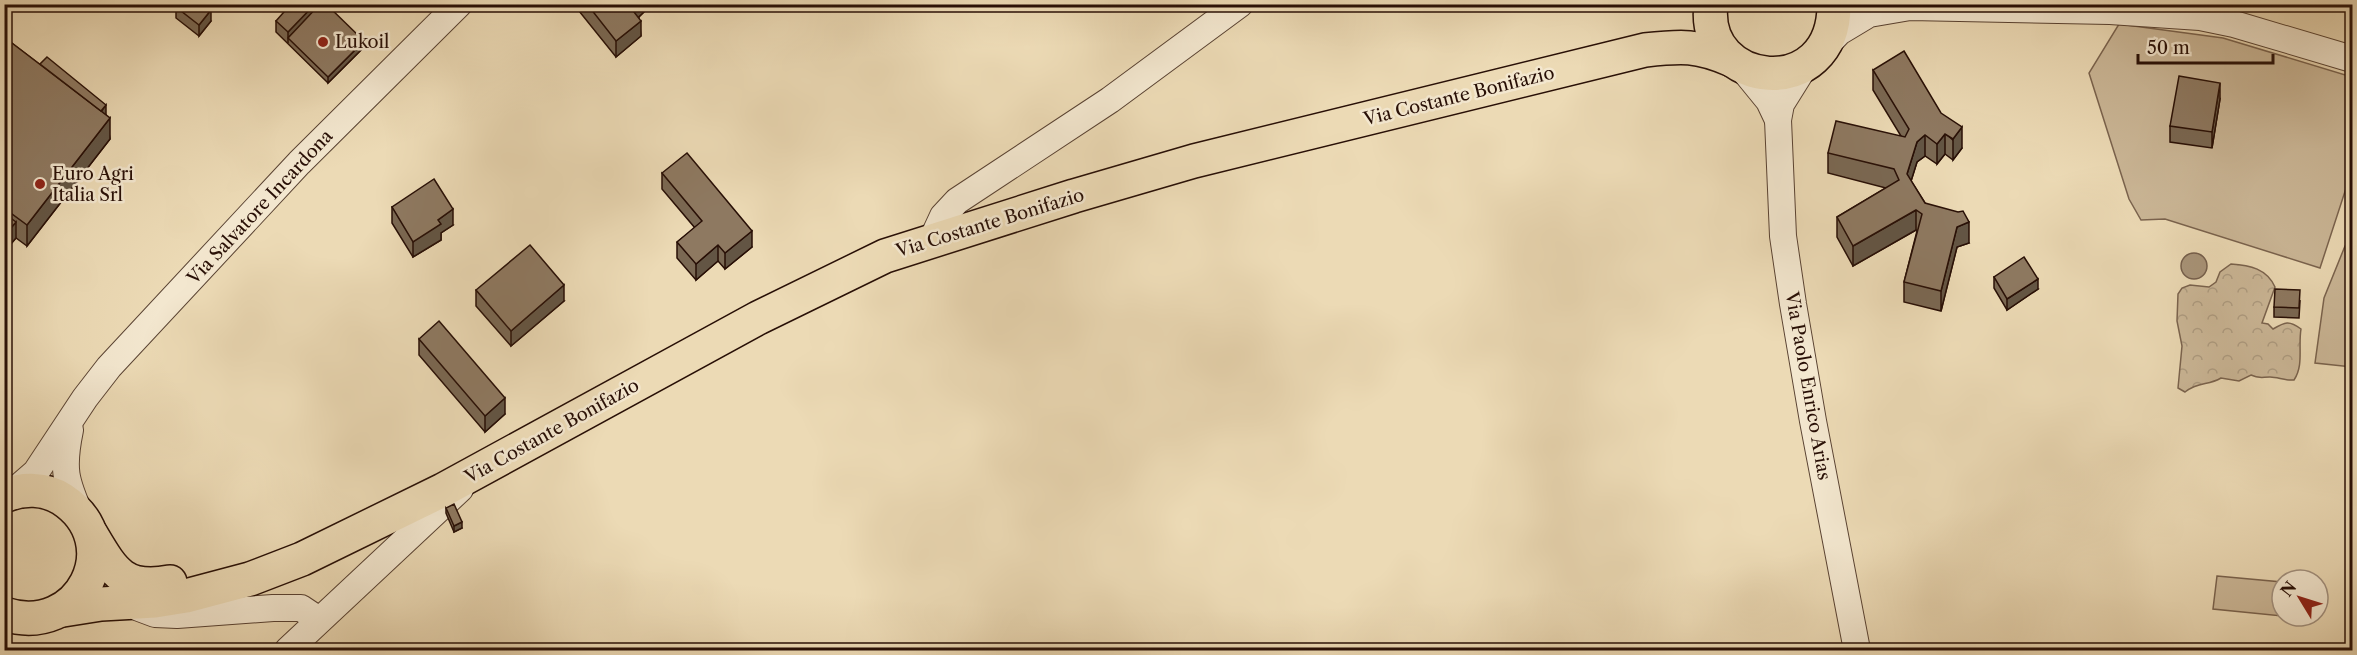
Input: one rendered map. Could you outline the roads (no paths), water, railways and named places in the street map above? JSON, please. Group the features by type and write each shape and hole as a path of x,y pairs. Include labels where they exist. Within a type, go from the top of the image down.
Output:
{"main road":[{"path":"1645,50 1682,34 1709,4"},
{"path":"1709,4 1716,38 1735,62"},
{"path":"1645,50 1680,46 1701,48 1760,73 1776,74 1792,71 1818,52 1834,22 1851,8"},
{"name":"Via Costante Bonifazio","path":"382,521 758,318 885,256 1194,161 1645,50"},
{"path":"7,493 28,490 44,492 64,501 86,525 112,567 130,581 151,586 189,579 289,551 382,521"},
{"path":"5,614 20,619 35,619 63,610 101,604 186,596 250,579 303,559 382,521"},
{"path":"63,610 79,596 90,577 94,548 86,525"}],"street":[{"name":"Via Salvatore Incardona","path":"7,493 36,472 109,367 299,162 459,4"},
{"path":"932,242 943,216 957,201 1110,100 1240,4"},
{"path":"1851,8 2110,11 2191,16 2234,24 2352,59"},
{"path":"1778,120 1781,104 1818,52"},
{"path":"1735,62 1769,100 1778,120"},
{"name":"Via Paolo Enrico Arias","path":"1778,120 1783,236 1813,421 1857,651"},
{"path":"72,419 64,465 73,497 86,525"},
{"path":"288,651 480,470"},
{"path":"127,603 155,614 177,615 300,608 319,620"}],"place":[{"name":"Lukoil","path":"323,42"},
{"name":"Euro Agri Italia Srl","path":"40,184"}]}
